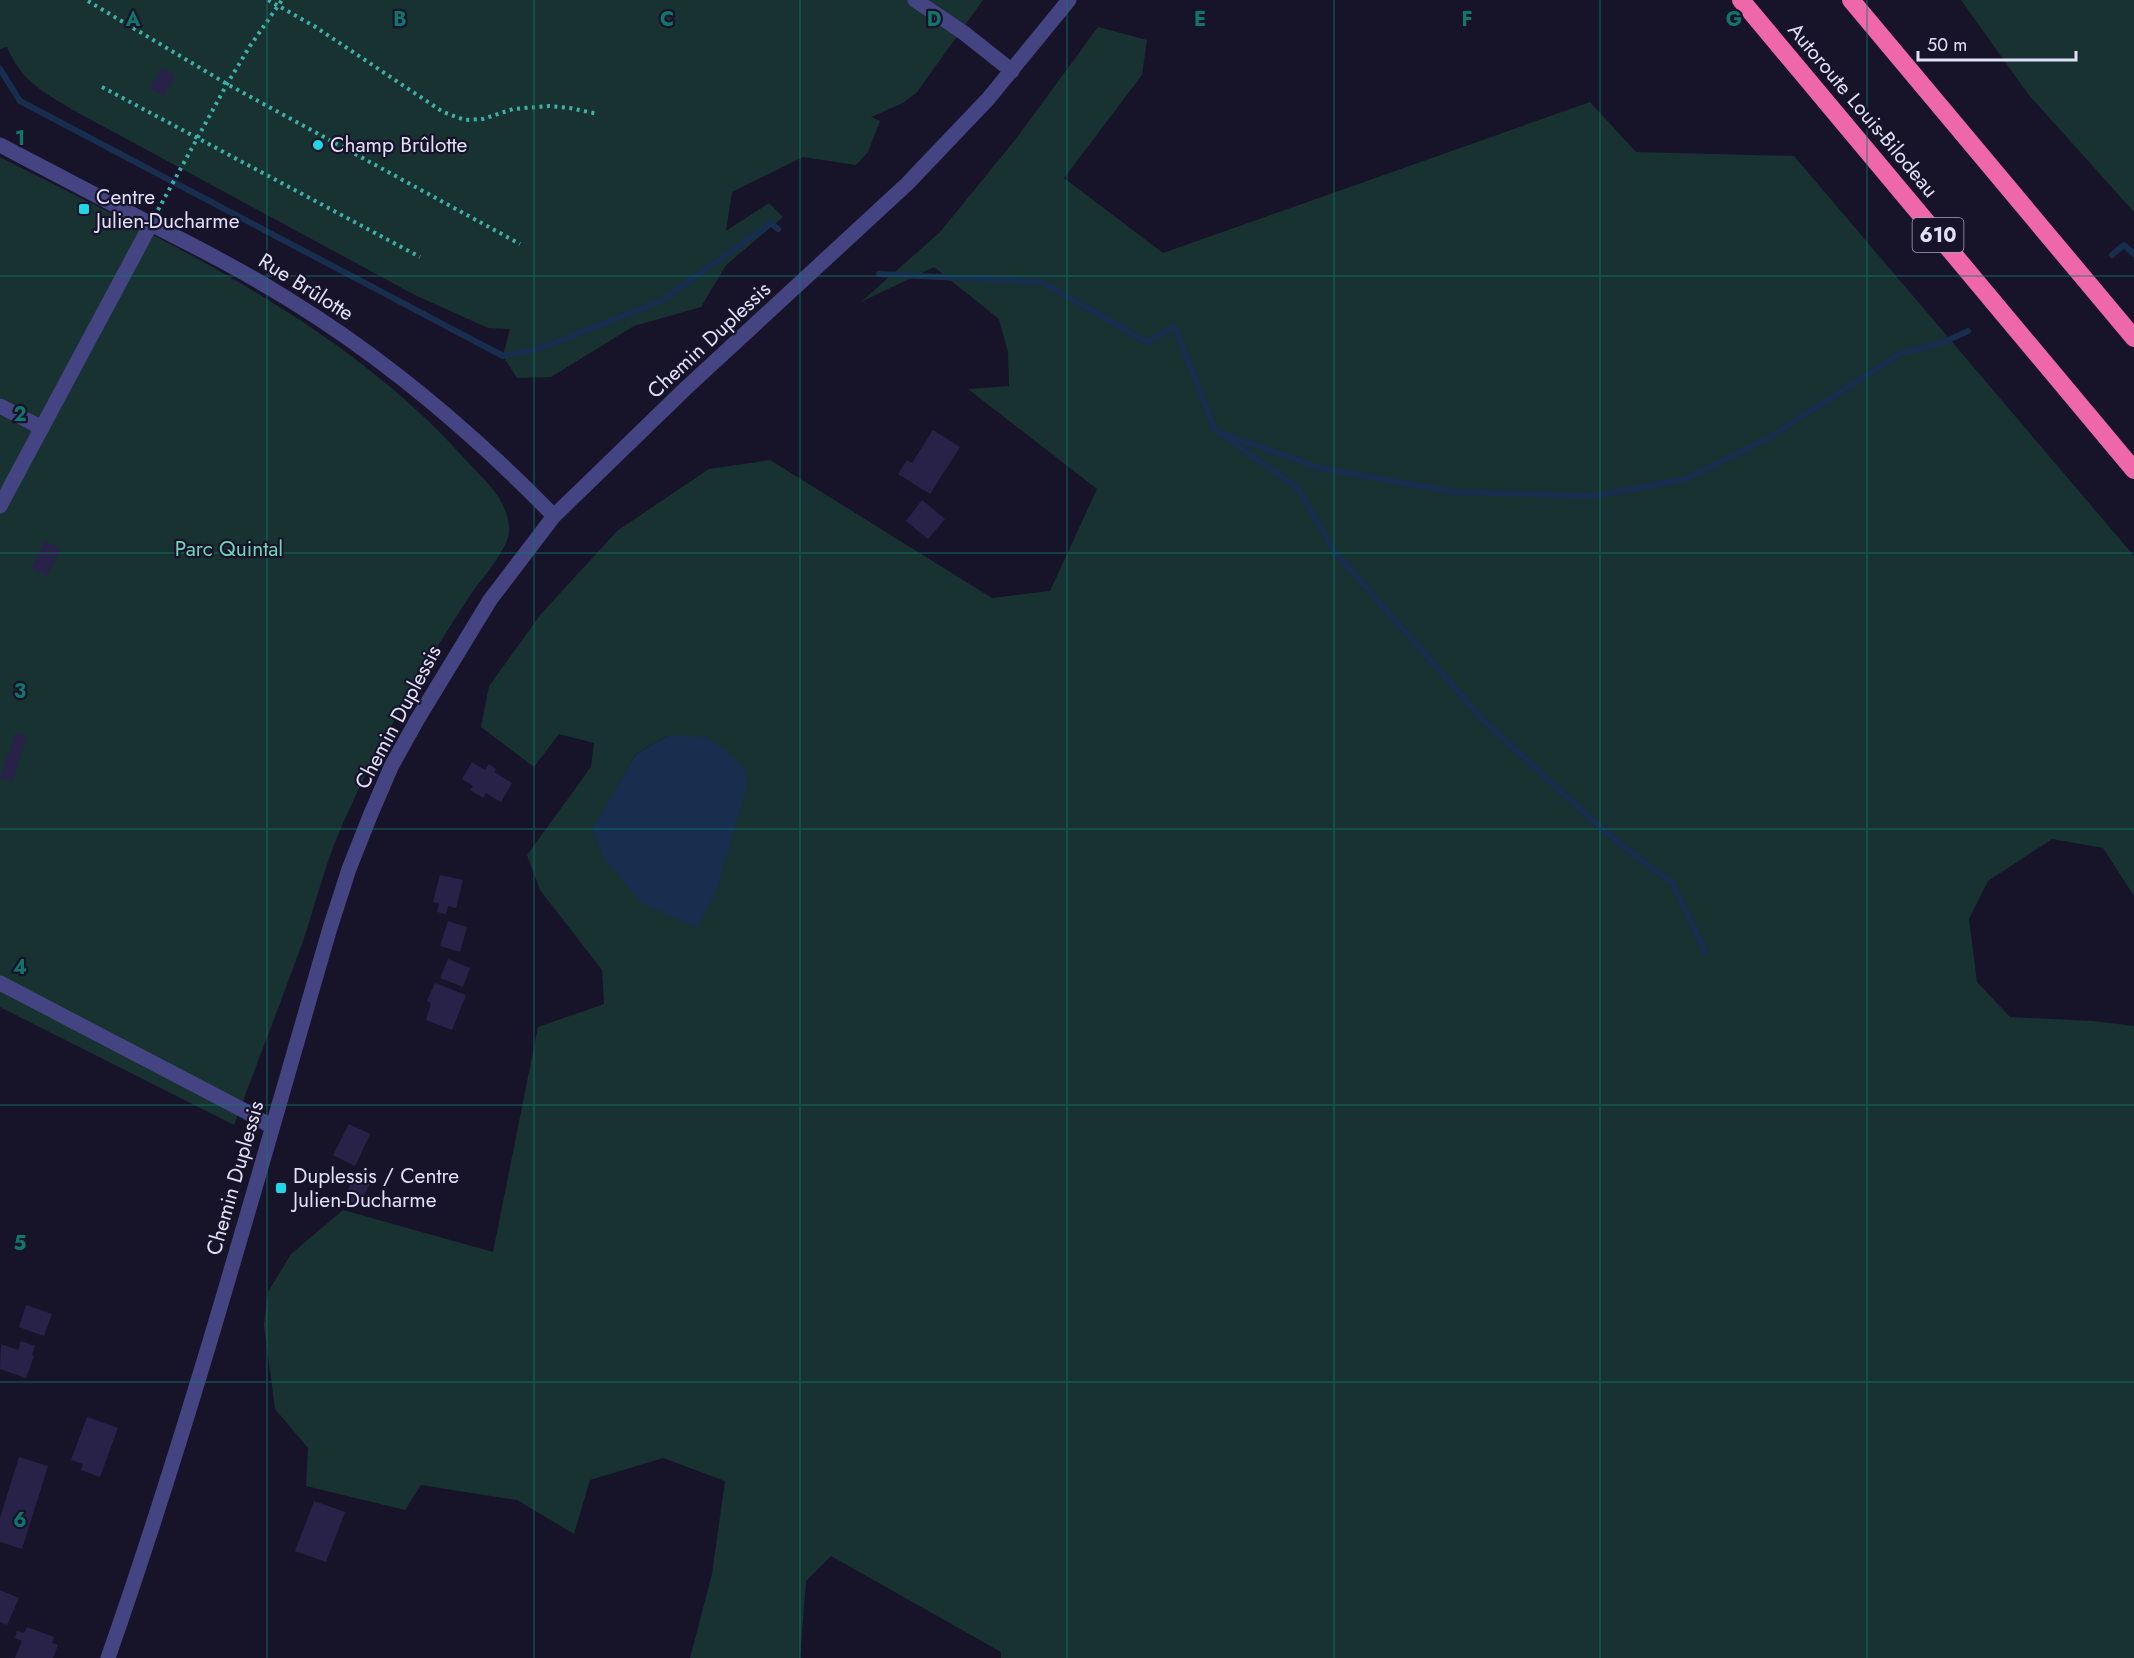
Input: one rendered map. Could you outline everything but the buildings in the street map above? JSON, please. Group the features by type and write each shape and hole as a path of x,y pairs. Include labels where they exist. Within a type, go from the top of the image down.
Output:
{"highway":[{"name":"Autoroute Louis-Bilodeau","path":"1741,0 2134,470"},
{"path":"1851,0 2134,338"}],"street":[{"path":"915,0 1012,71"},
{"name":"Chemin Duplessis","path":"108,1658 134,1585 210,1340 343,888 391,767 422,710 490,600 554,516 685,389 875,215 947,144 1012,71 1069,0"},
{"name":"Rue Brûlotte","path":"0,145 257,280 344,335 450,417 554,516"},
{"path":"0,506 151,224"},
{"path":"0,406 42,428"},
{"path":"0,983 272,1127"}],"path":[{"path":"268,0 314,26 443,112 465,120 483,119 513,109 549,106 597,114"},
{"path":"151,224 227,84 282,0"},
{"path":"88,1 227,84 520,244"},
{"path":"102,87 420,257"}],"green space":[{"path":"0,0 983,0 917,92 903,103 871,117 880,121 868,152 856,165 803,157 732,192 726,231 769,203 783,217 726,265 701,307 634,326 551,377 517,378 503,356 510,329 488,328 415,295 42,91 19,69 7,47 0,49"},
{"path":"1961,0 2134,0 2134,212 2028,94"},
{"path":"1098,27 1147,40 1142,75 1064,178 1163,253 1590,102 1636,152 1794,156 2134,556 2134,896 2103,848 2052,839 1988,881 1969,919 1977,982 2010,1017 2093,1021 2134,1026 2134,1658 1001,1658 1001,1652 831,1556 806,1581 800,1658 690,1658 712,1574 725,1481 663,1458 590,1480 574,1534 517,1500 421,1485 405,1510 306,1486 308,1448 275,1409 264,1325 268,1292 291,1254 343,1210 493,1252 538,1027 604,1004 602,970 540,890 527,855 591,767 594,743 559,734 534,767 481,727 489,686 541,614 617,531 709,469 770,460 992,598 1050,591 1097,489 968,389 1009,386 1008,352 999,319 934,267 861,302 940,232 1015,140","holes":["669,735 593,829 636,754"]},
{"name":"Parc Quintal","path":"0,157 124,220 247,287 362,364 415,409 486,481 499,498 507,517 509,534 505,546 471,594 419,677 382,743 346,816 328,861 303,941 234,1125 0,1007"}],"water":[{"path":"669,735 706,737 725,750 745,769 748,783 717,888 697,928 640,902 603,857 592,829 636,754"}],"waterway":[{"path":"0,69 20,101 503,356 541,348 661,301 771,223 778,229"},
{"path":"2112,255 2124,245 2134,254"},
{"path":"879,274 1042,282 1147,342 1175,327 1215,430 1298,488 1334,551 1484,721 1610,836 1673,884 1706,954"},
{"path":"1225,434 1319,468 1455,492 1593,496 1686,479 1770,437 1901,353 1942,343 1968,331"}],"place":[{"name":"Champ Brûlotte","path":"318,145"},
{"name":"Centre Julien-Ducharme","path":"84,209"},
{"name":"Duplessis / Centre Julien-Ducharme","path":"281,1188"}]}
